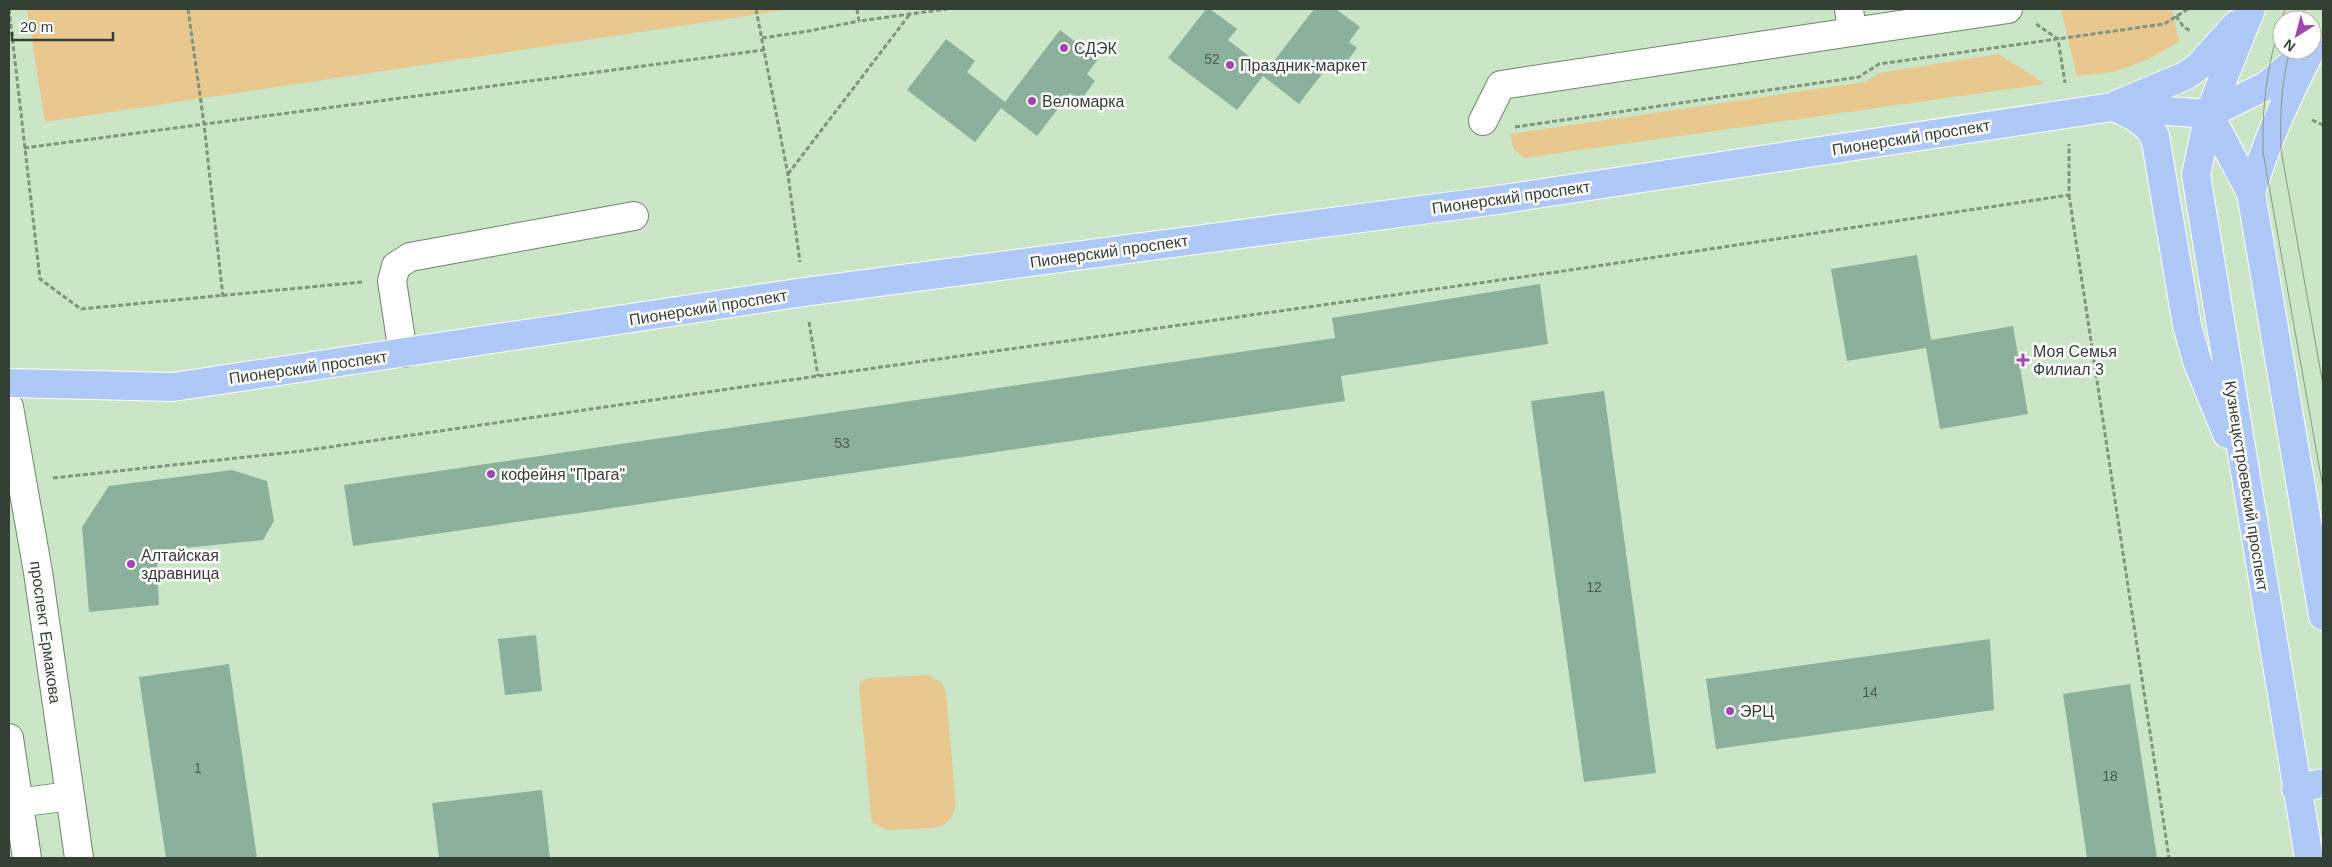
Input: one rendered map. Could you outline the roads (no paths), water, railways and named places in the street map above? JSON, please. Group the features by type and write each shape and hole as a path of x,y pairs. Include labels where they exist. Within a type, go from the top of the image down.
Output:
{"main road":[{"name":"Кузнецкстроевский проспект","path":"2112,107 2170,84 2192,72 2250,10"},
{"name":"Кузнецкстроевский проспект","path":"2250,10 2209,114 2196,175 2296,790 2309,858"},
{"path":"2296,60 2266,86 2209,114 2251,193 2323,616"},
{"path":"2251,193 2263,152 2277,118 2306,60"},
{"name":"Пионерский проспект","path":"9,384 173,387 804,292 1497,200 2069,112 2112,107 2209,114"},
{"path":"2112,107 2138,118 2148,126 2155,136 2187,324 2197,361 2226,432 2249,496"},
{"path":"2296,790 2323,783"}],"street":[{"path":"1494,125 1501,85 1851,20 2018,14"},
{"path":"403,353 393,279 396,266 410,257 634,216"},
{"name":"проспект Ермакова","path":"9,408 38,572 79,858"},
{"path":"9,738 14,804 28,858"},
{"path":"14,804 70,796"}],"tram line":[{"path":"2285,9 2274,45 2267,79 2263,152 2323,488"},
{"path":"2288,60 2282,99 2281,150 2323,385"}],"place":[{"name":"СДЭК","path":"1064,48"},
{"name":"Праздник-маркет","path":"1230,65"},
{"name":"Веломарка","path":"1032,101"},
{"name":"Моя Семья Филиал 3","path":"2023,360"},
{"name":"кофейня \"Прага\"","path":"491,474"},
{"name":"Алтайская здравница","path":"131,564"},
{"name":"ЭРЦ","path":"1730,711"}]}
